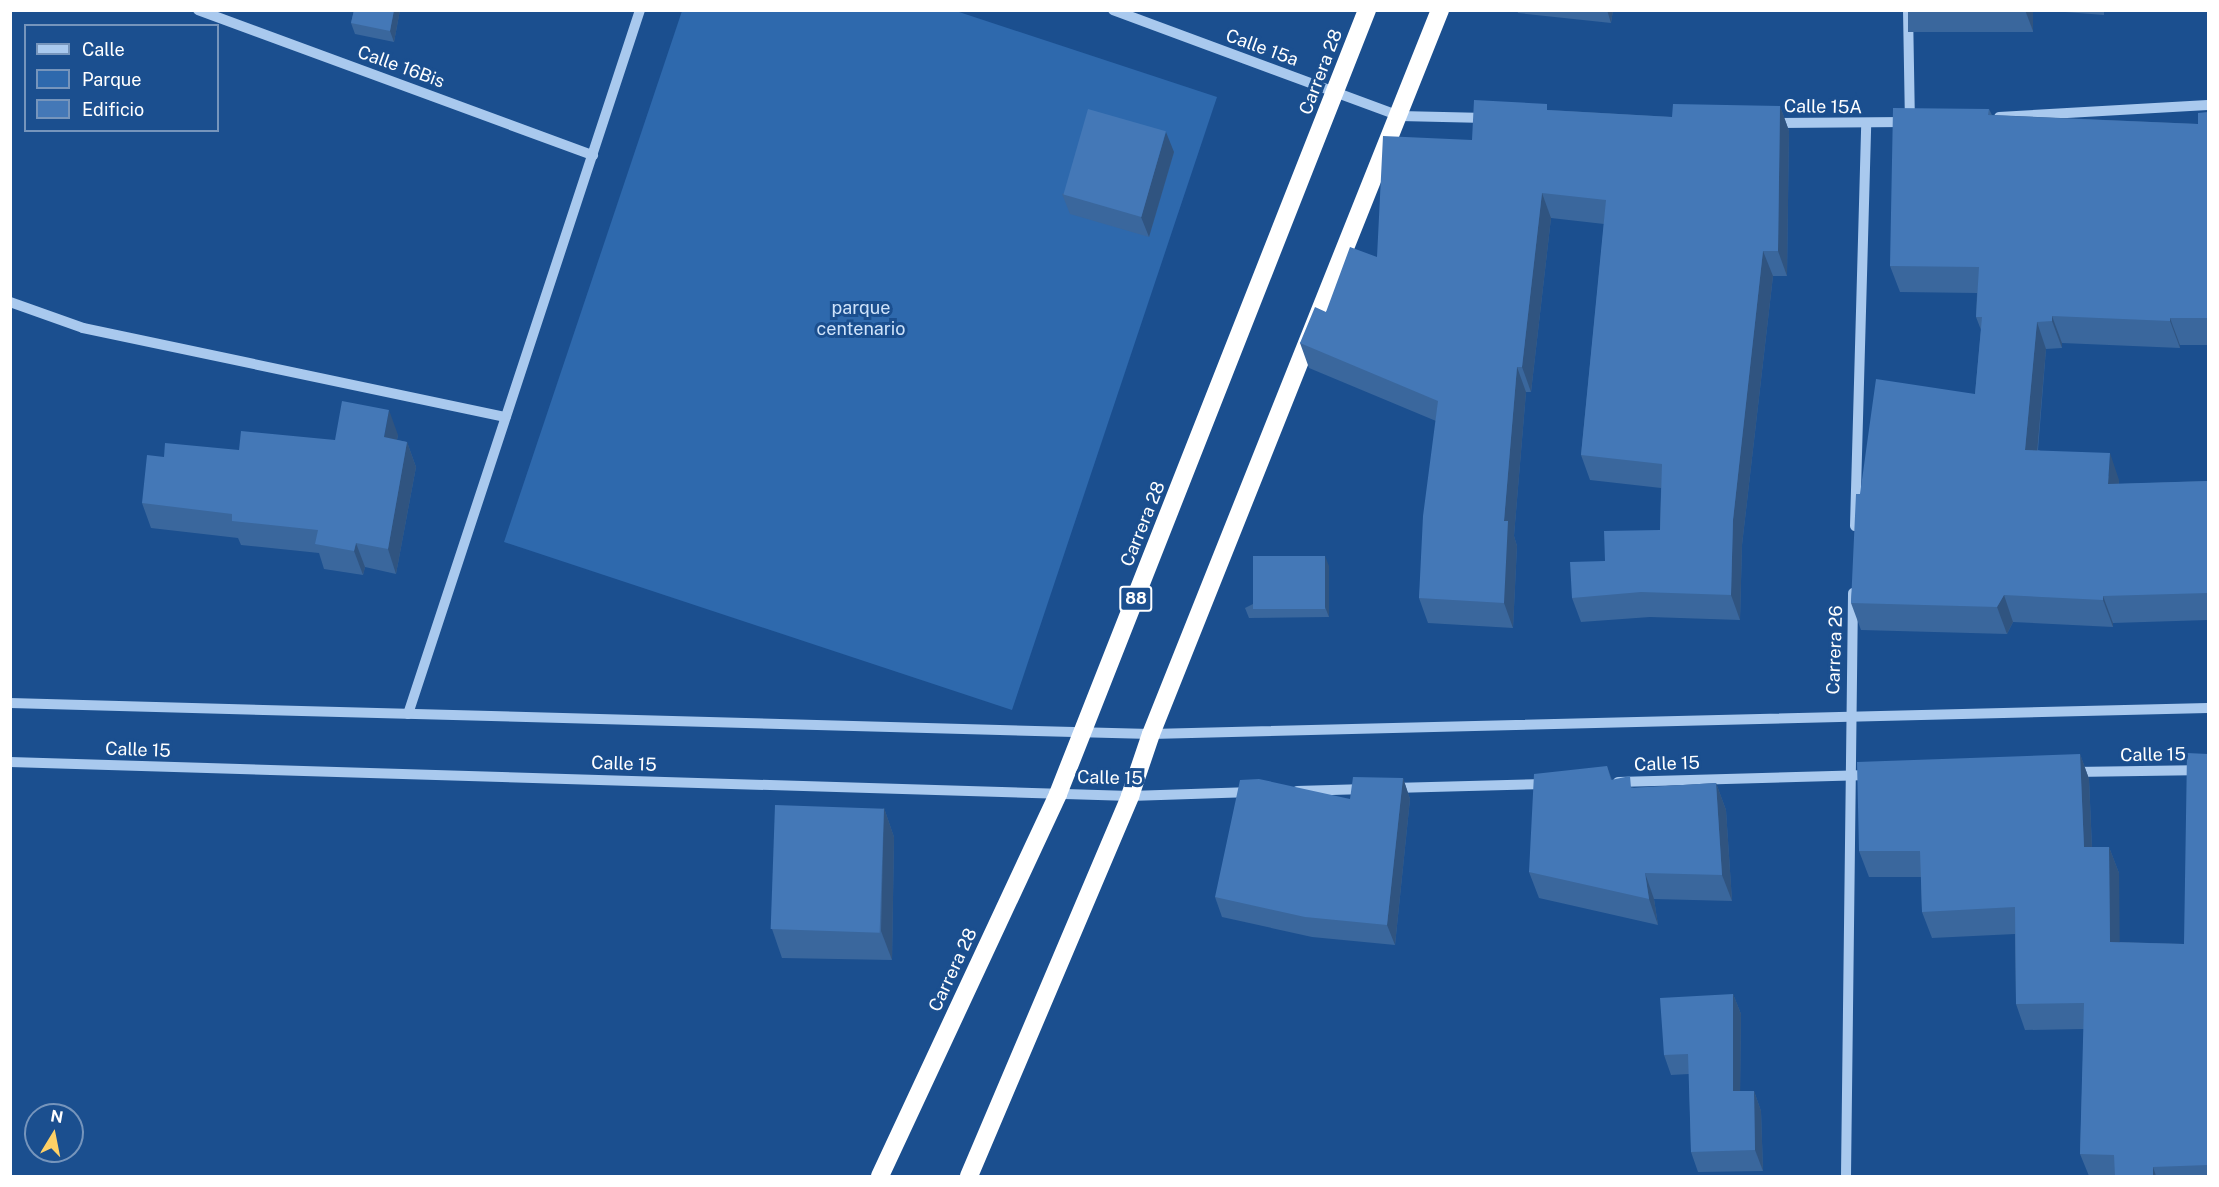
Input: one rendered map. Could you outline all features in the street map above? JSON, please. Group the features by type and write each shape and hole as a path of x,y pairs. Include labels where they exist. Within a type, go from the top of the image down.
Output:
{"highway":[{"name":"Carrera 28","path":"880,1176 1058,794 1084,733 1336,92 1366,10"},
{"path":"969,1176 1130,796 1151,734 1400,116 1440,10"}],"street":[{"name":"Calle 16Bis","path":"198,10 593,155"},
{"path":"408,714 640,10"},
{"name":"Calle 15a","path":"1113,10 1400,116"},
{"path":"1908,10 1910,122"},
{"path":"1982,118 2208,105"},
{"path":"1400,116 1496,118"},
{"name":"Calle 15A","path":"1758,123 1866,125 1922,121"},
{"path":"1855,538 1866,125"},
{"path":"10,302 83,328 506,417"},
{"name":"Carrera 26","path":"1846,1176 1853,585"},
{"path":"10,703 1151,734 1850,715 2208,708"},
{"name":"Calle 15","path":"10,762 1130,796 1262,792"},
{"name":"Calle 15","path":"2065,772 2208,770"},
{"name":"Calle 15","path":"1610,782 1885,775"},
{"path":"1286,791 1562,784"}],"green space":[{"name":"parque centenario","path":"682,11 956,11 1217,97 1012,710 504,542"}],"building":[{"path":"354,10 394,10 390,31 351,23"},
{"path":"1474,100 1547,104 1547,110 1672,117 1673,104 1780,106 1778,251 1763,251 1733,520 1731,595 1641,592 1572,598 1570,562 1605,561 1604,531 1660,530 1662,464 1581,455 1606,200 1542,193 1522,367 1517,367 1504,521 1508,521 1504,603 1419,598 1423,516 1438,401 1300,343 1315,307 1326,312 1350,247 1377,257 1383,136 1472,140"},
{"path":"1893,108 1989,109 1988,115 2198,124 2198,113 2208,112 2208,318 2170,318 2170,321 2052,316 2052,321 2037,322 2025,450 2110,453 2108,484 2208,481 2208,593 2103,596 2103,600 2004,595 1997,607 1851,603 1856,494 1860,494 1876,379 1975,394 1982,317 1976,317 1979,267 1890,266"},
{"path":"1088,109 1166,131 1141,217 1063,195"},
{"path":"342,401 389,410 384,437 407,442 388,549 356,543 354,551 315,544 318,530 232,521 232,514 142,503 147,455 164,457 165,443 239,450 241,431 335,440"},
{"path":"1253,556 1325,556 1325,609 1253,609"},
{"path":"2187,753 2208,754 2208,1165 2153,1167 2153,1176 2115,1176 2114,1155 2080,1154 2084,1003 2016,1004 2015,907 1922,912 1920,851 1859,851 1857,762 2080,754 2084,847 2109,847 2110,942 2184,944"},
{"path":"1607,766 1611,780 1630,776 1631,788 1716,783 1722,875 1645,873 1649,899 1529,872 1534,774"},
{"path":"1353,777 1403,778 1387,925 1305,917 1215,897 1240,780 1259,779 1350,799"},
{"path":"775,805 884,809 880,933 771,929"},
{"path":"1733,994 1733,1091 1754,1091 1755,1150 1691,1152 1688,1054 1664,1055 1660,998"}]}
